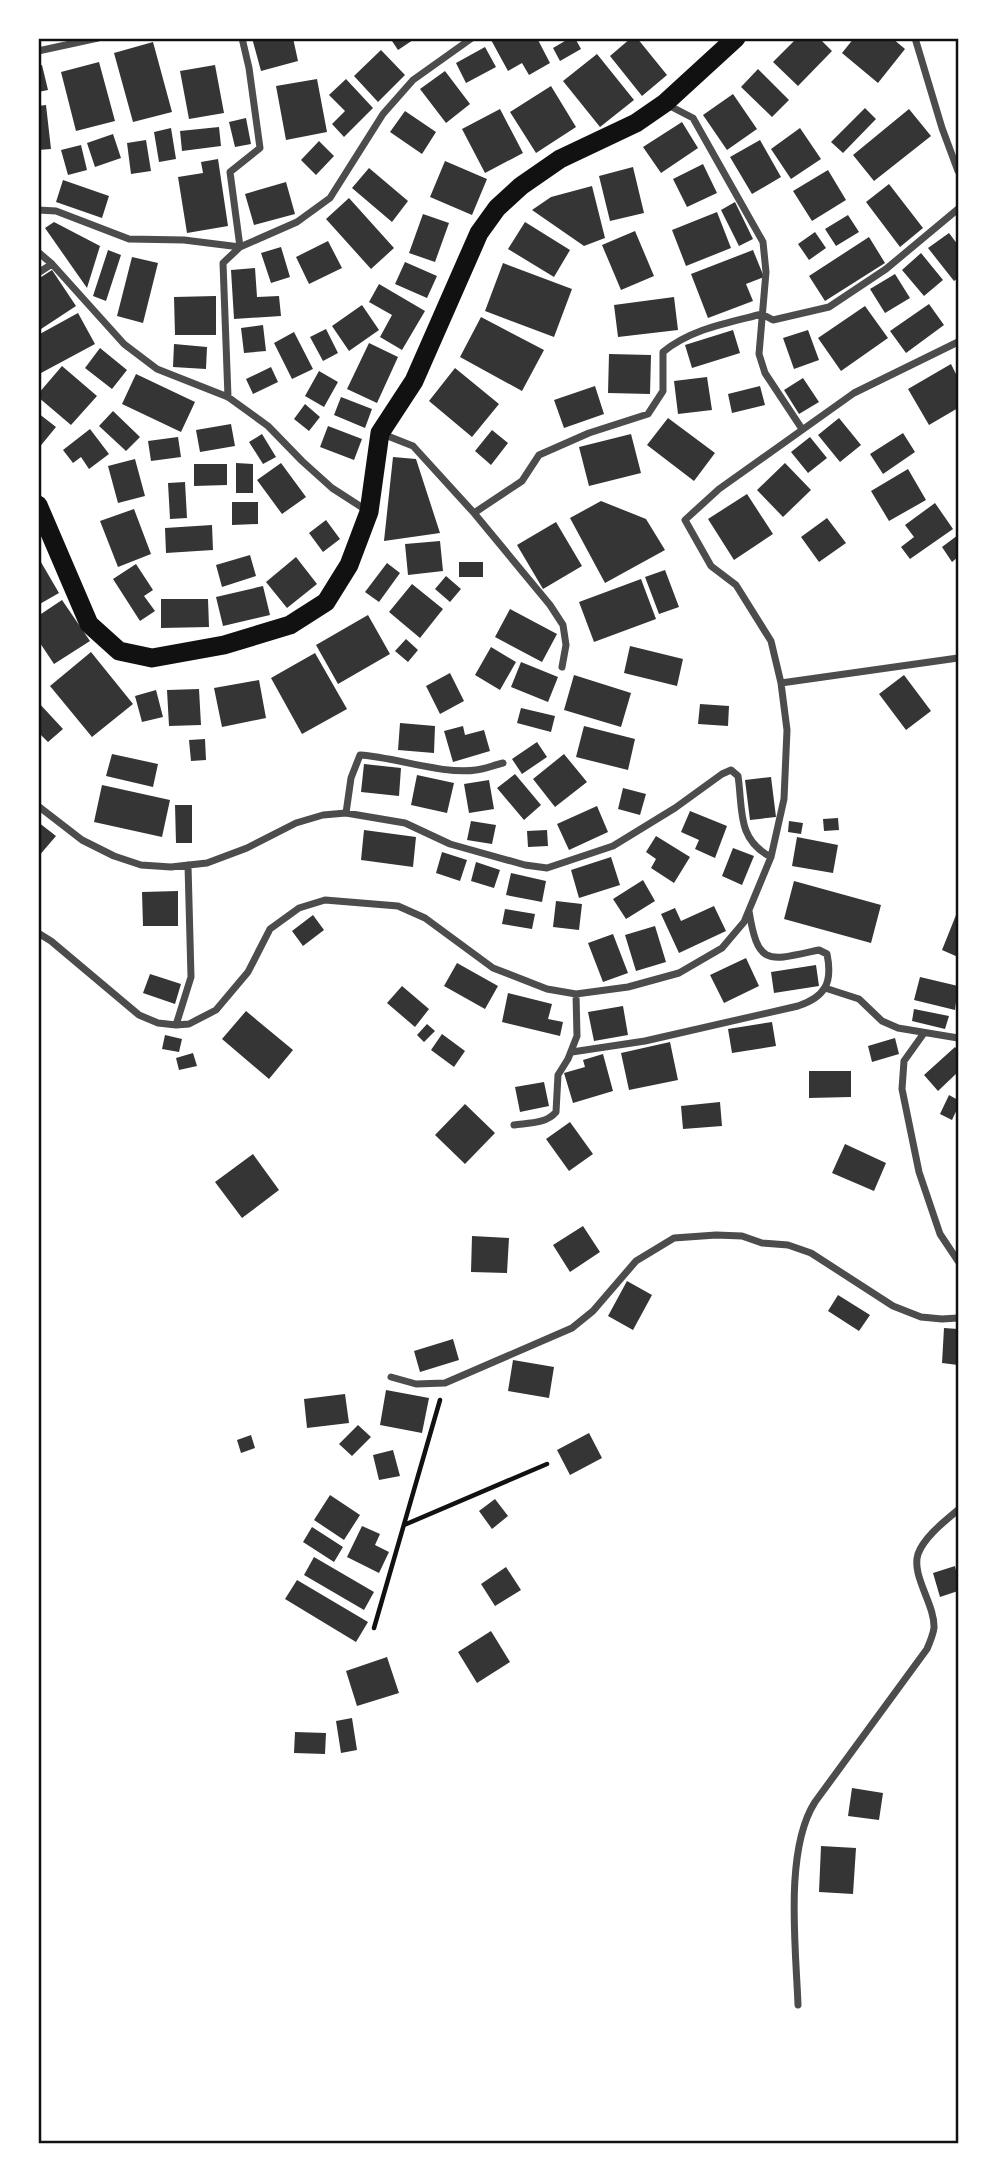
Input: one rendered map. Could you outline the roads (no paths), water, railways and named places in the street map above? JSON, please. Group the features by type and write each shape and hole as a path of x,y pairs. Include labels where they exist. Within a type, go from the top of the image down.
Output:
{"highway":[{"path":"38,505 89,624 119,651 152,658 224,645 290,625 326,603 349,565 369,512 380,433 414,381 479,233 498,208 521,187 560,159 636,123 665,103 736,38"}],"street":[{"path":"38,51 98,38"},
{"path":"240,247 230,172 260,148 242,38"},
{"path":"228,397 223,263 240,247 297,222 330,198 383,114 413,80 472,38"},
{"path":"915,38 958,171"},
{"path":"665,103 693,118 763,242 766,272 759,354 765,373 802,429"},
{"path":"38,209 56,211 128,239 184,240 240,247"},
{"path":"474,513 522,481 539,455 589,433 648,414 663,391 663,352 677,340 698,331 762,314 774,320 829,307 886,269 958,209"},
{"path":"38,252 124,344 158,369 228,397 268,426 332,488 369,512"},
{"path":"38,273 52,264"},
{"path":"38,933 139,1016 176,1026 188,1024 216,1010 248,972 270,929 299,908 325,900 397,906 425,918 493,968 547,989 576,994 628,987 679,973 722,948 744,922 771,857 784,799 787,730 782,683 771,641 736,585 711,566 685,520 719,489 854,393 958,342"},
{"path":"380,433 413,446 474,513 563,625 566,645 562,667"},
{"path":"782,683 958,658"},
{"path":"346,813 351,778 360,755 382,756 452,770 475,770 503,763"},
{"path":"38,806 82,840 114,856 141,865 206,863 247,848 296,822 323,815 346,813 405,823 450,844 547,868 613,846 731,770 738,776 744,826 754,845 771,857"},
{"path":"176,1026 191,977 188,865"},
{"path":"572,1052 645,1041 798,1006 821,996 825,988 827,954 819,950 768,957 761,953 754,940 749,911"},
{"path":"825,988 859,999 882,1021 898,1028 958,1038"},
{"path":"514,1125 542,1121 556,1112 558,1075 572,1052 577,1036 576,994"},
{"path":"924,1033 904,1061 902,1089 919,1172 940,1234 958,1261"},
{"path":"391,1377 416,1384 445,1382 572,1328 593,1311 636,1261 674,1237 742,1236 762,1244 788,1245 811,1253 893,1306 922,1317 942,1320 958,1318"},
{"path":"798,2005 795,1920 797,1858 802,1828 815,1802 927,1649 934,1631 933,1615 922,1585 918,1555 942,1523 958,1510"}]}
